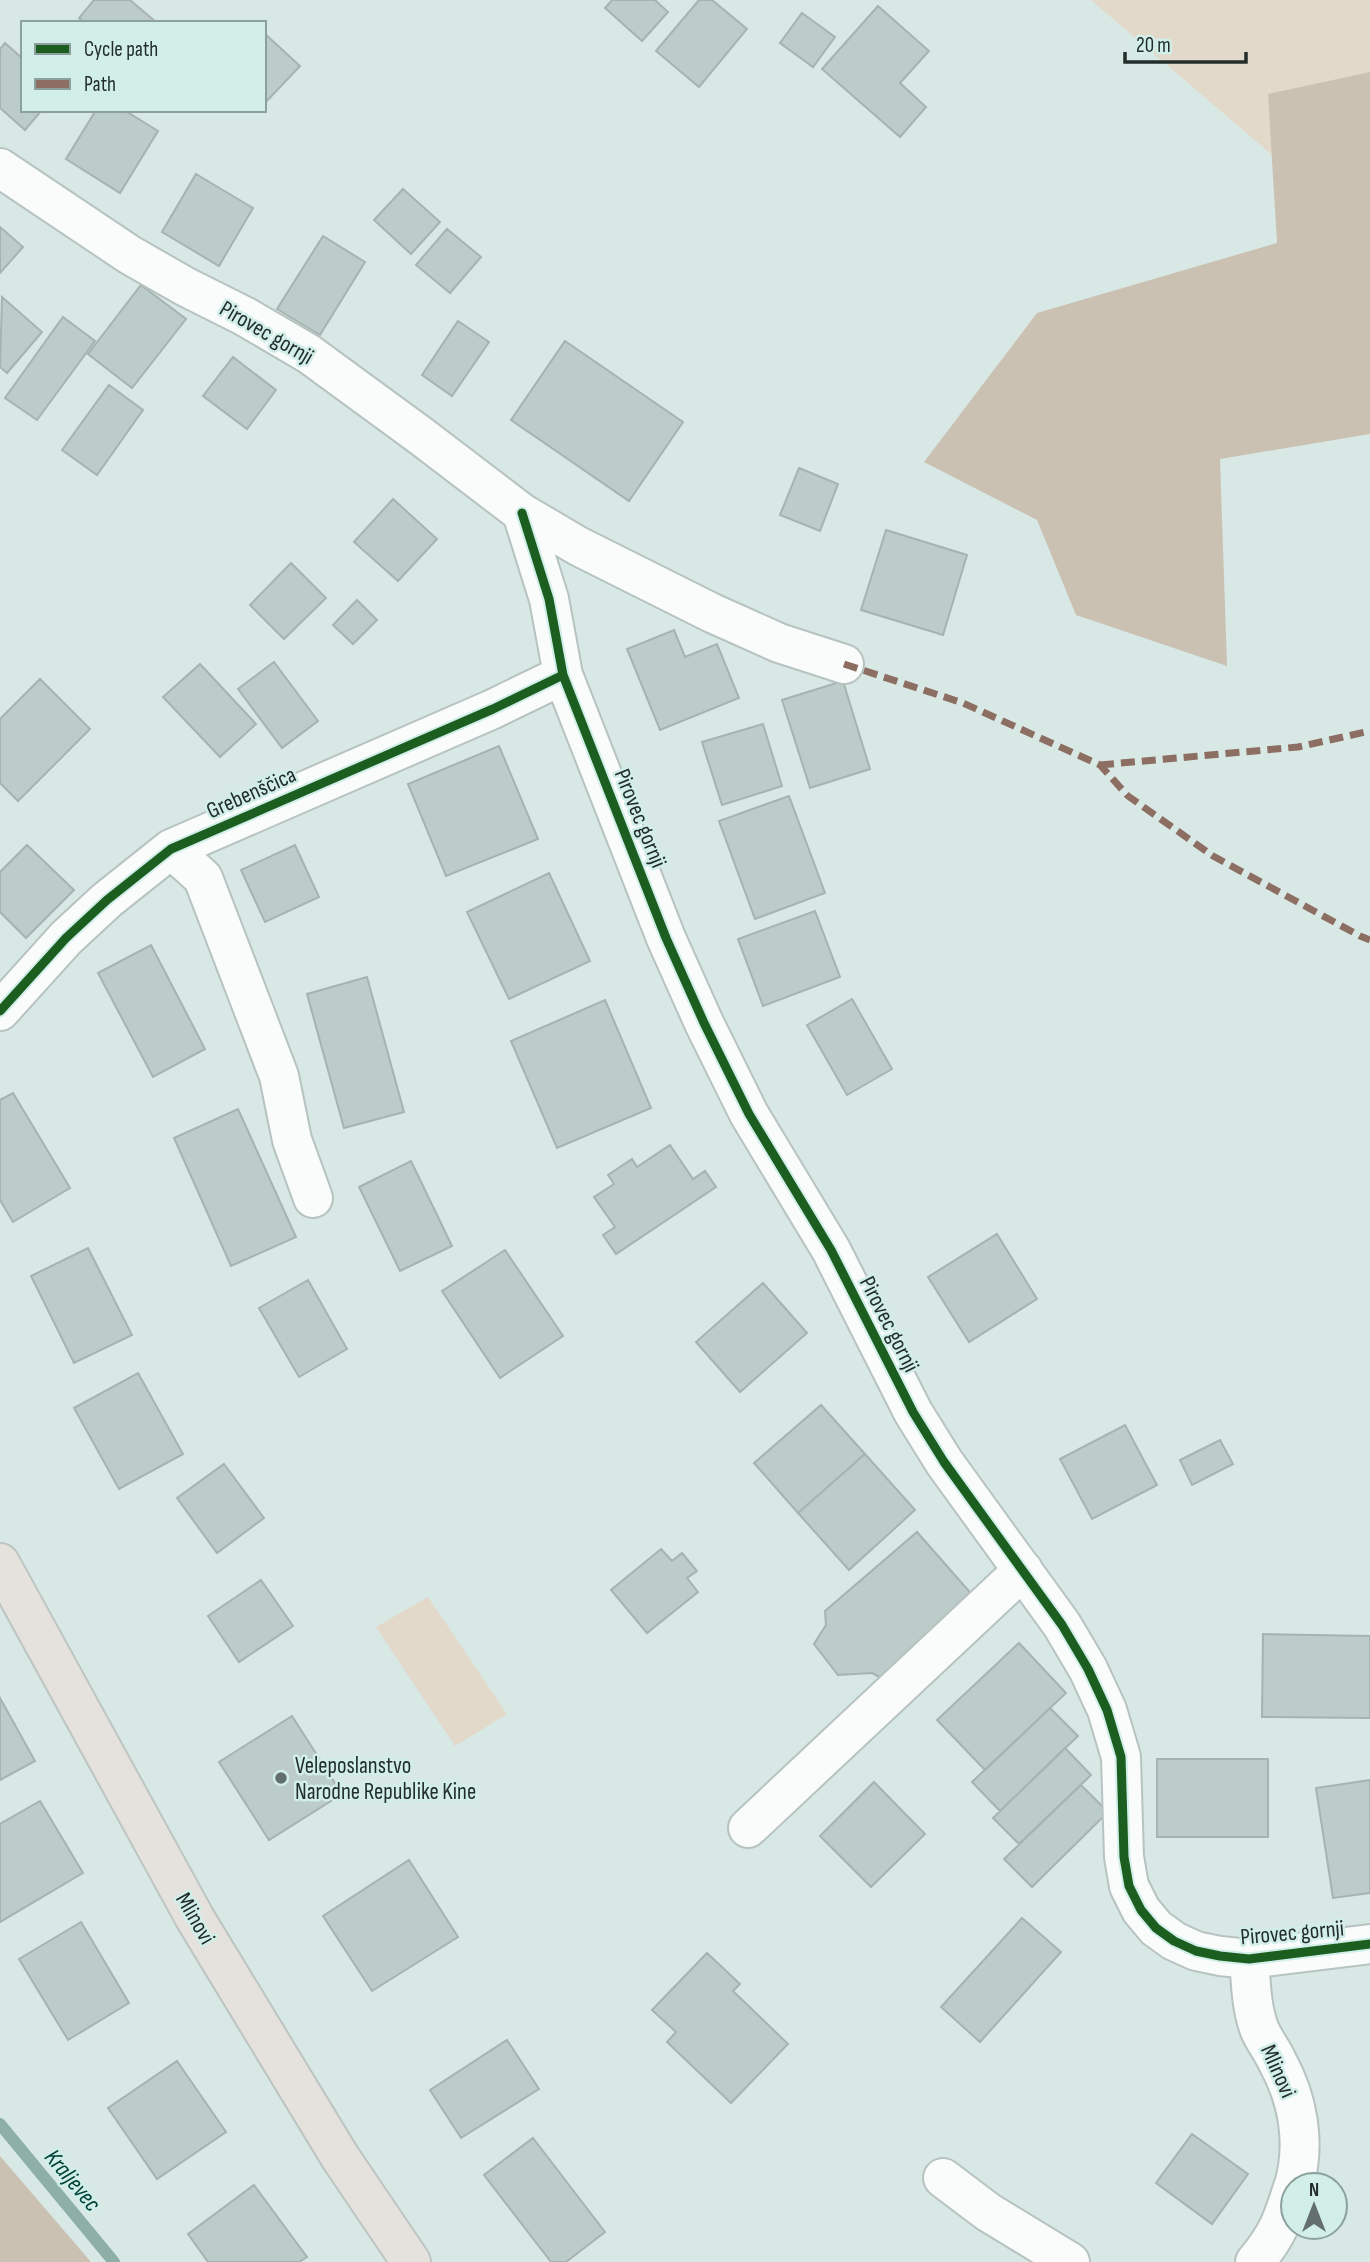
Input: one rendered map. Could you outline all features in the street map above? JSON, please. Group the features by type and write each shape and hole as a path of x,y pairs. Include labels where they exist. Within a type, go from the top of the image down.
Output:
{"main road":[{"name":"Mlinovi","path":"0,1563 196,1920 340,2157 411,2262"}],"street":[{"name":"Pirovec gornji","path":"0,168 130,256 244,316 309,355 522,513 578,546 712,613 779,643 844,664"},
{"name":"Pirovec gornji","path":"522,513 549,599 563,675 666,938 704,1023 749,1114 831,1250 913,1412 944,1462 1062,1625 1088,1669 1107,1710 1121,1757 1125,1857 1129,1886 1141,1910 1165,1934 1196,1951 1220,1956 1249,1959 1370,1944"},
{"name":"Grebenščica","path":"0,1011 65,938 171,849 493,709 563,675"},
{"path":"171,849 203,878 279,1076 292,1140 313,1198"},
{"path":"748,1828 1023,1570"},
{"name":"Mlinovi","path":"1249,1959 1252,2001 1259,2029 1290,2085 1297,2113 1300,2144 1296,2171"},
{"path":"943,2178 988,2212 1070,2262"},
{"name":"Mlinovi","path":"1255,2262 1273,2240 1279,2227"}],"shaded area":[{"path":"1091,0 1370,0 1370,72 1268,94 1272,155"},
{"path":"1370,72 1370,434 1220,459 1227,666 1076,615 1037,520 924,462 1037,313 1277,243 1268,94"},
{"path":"428,1597 507,1714 455,1746 376,1627"},
{"path":"0,2156 91,2262 0,2262"}],"building":[{"path":"94,0 130,0 155,21 83,21 79,18"},
{"path":"612,0 655,0 668,12 642,41 605,8"},
{"path":"699,0 712,0 747,29 699,87 656,51"},
{"path":"878,6 929,51 900,83 926,107 900,137 822,69"},
{"path":"802,13 835,37 813,67 780,43"},
{"path":"266,35 300,66 266,102"},
{"path":"5,43 21,57 21,112 40,112 25,130 0,108 0,49"},
{"path":"95,112 127,112 158,131 120,193 66,159"},
{"path":"196,174 253,208 219,266 162,232"},
{"path":"403,189 440,222 411,254 374,220"},
{"path":"0,227 23,247 0,273"},
{"path":"447,229 481,257 450,293 416,265"},
{"path":"323,236 365,262 320,335 277,309"},
{"path":"141,285 186,319 132,388 88,354"},
{"path":"2,297 42,332 7,373 0,367"},
{"path":"63,317 95,341 37,420 5,398"},
{"path":"458,321 489,342 452,396 422,375"},
{"path":"565,341 683,422 629,501 511,420"},
{"path":"233,357 276,390 247,429 203,396"},
{"path":"109,385 143,410 97,475 62,450"},
{"path":"799,468 838,484 820,531 780,515"},
{"path":"393,499 437,539 398,581 354,542"},
{"path":"886,530 967,555 943,635 861,610"},
{"path":"291,563 326,598 284,639 250,605"},
{"path":"357,600 377,620 353,644 333,625"},
{"path":"674,630 685,657 717,644 739,698 660,730 627,649"},
{"path":"274,662 318,721 282,748 238,689"},
{"path":"200,664 256,724 220,757 163,697"},
{"path":"40,679 90,729 18,801 0,783 0,719"},
{"path":"843,681 870,769 810,788 782,700"},
{"path":"763,724 782,786 722,805 702,742"},
{"path":"499,746 538,839 446,876 408,784"},
{"path":"789,796 825,893 755,919 719,821"},
{"path":"27,845 74,890 26,938 0,912 0,872"},
{"path":"295,845 319,897 265,922 241,870"},
{"path":"549,873 590,961 509,999 467,912"},
{"path":"815,911 840,977 763,1006 738,939"},
{"path":"151,945 205,1049 153,1077 98,973"},
{"path":"367,977 404,1112 344,1128 307,994"},
{"path":"852,999 892,1069 847,1095 807,1025"},
{"path":"605,1000 651,1108 557,1148 511,1041"},
{"path":"13,1093 70,1188 13,1222 0,1200 0,1100"},
{"path":"238,1109 296,1237 231,1266 174,1138"},
{"path":"670,1145 693,1179 705,1171 716,1187 616,1254 603,1235 615,1227 594,1197 614,1184 608,1175 632,1159 637,1167"},
{"path":"411,1161 452,1246 400,1271 359,1187"},
{"path":"997,1234 1037,1299 969,1342 928,1277"},
{"path":"88,1248 132,1335 74,1363 31,1276"},
{"path":"505,1250 563,1336 500,1378 442,1291"},
{"path":"308,1280 347,1349 299,1377 259,1308"},
{"path":"763,1283 807,1333 740,1392 696,1342"},
{"path":"138,1373 183,1454 119,1489 74,1408"},
{"path":"821,1405 865,1454 798,1513 754,1463"},
{"path":"1125,1425 1157,1485 1092,1519 1060,1459"},
{"path":"1220,1440 1233,1464 1192,1485 1180,1460"},
{"path":"865,1454 915,1510 849,1570 798,1513"},
{"path":"224,1464 264,1518 217,1553 177,1498"},
{"path":"917,1532 975,1598 883,1679 872,1673 838,1675 814,1644 826,1625 825,1611"},
{"path":"661,1549 672,1561 682,1553 697,1571 687,1578 698,1592 647,1633 611,1590"},
{"path":"261,1580 293,1626 239,1662 208,1616"},
{"path":"1263,1634 1370,1636 1370,1718 1262,1717"},
{"path":"1019,1643 1066,1693 985,1770 937,1720"},
{"path":"0,1698 35,1761 0,1780"},
{"path":"1050,1708 1078,1736 1000,1811 972,1782"},
{"name":"Veleposlanstvo Narodne Republike Kine","path":"292,1716 342,1794 269,1840 219,1762"},
{"path":"1065,1748 1091,1775 1019,1844 993,1818"},
{"path":"1157,1759 1268,1759 1268,1837 1157,1837"},
{"path":"1370,1780 1370,1893 1333,1898 1316,1788"},
{"path":"874,1782 925,1834 871,1887 820,1836"},
{"path":"1081,1785 1108,1812 1032,1887 1004,1859"},
{"path":"40,1801 83,1873 0,1922 0,1824"},
{"path":"409,1860 458,1937 372,1991 323,1916"},
{"path":"1022,1918 1061,1952 980,2042 941,2007"},
{"path":"81,1922 129,2003 68,2040 19,1959"},
{"path":"707,1953 740,1984 733,1991 788,2044 731,2103 667,2042 676,2032 652,2010"},
{"path":"507,2040 539,2089 461,2138 430,2090"},
{"path":"177,2061 226,2132 157,2179 108,2108"},
{"path":"1192,2134 1248,2174 1212,2224 1156,2183"},
{"path":"533,2138 605,2232 566,2262 551,2262 484,2175"},
{"path":"254,2185 307,2257 299,2262 208,2262 188,2234"}],"waterway":[{"name":"Kraljevec","path":"0,2124 114,2262"}],"marked path":[{"path":"844,664 963,703 1100,765 1128,796 1213,856 1370,940"},
{"path":"1100,765 1298,747 1370,731"}],"cycle path":[{"path":"522,513 549,599 563,675 666,938 704,1023 749,1114 831,1250 913,1412 944,1462 1062,1625 1088,1669 1107,1710 1121,1757 1124,1857 1129,1886 1141,1910 1156,1928 1174,1941 1196,1951 1220,1956 1249,1959 1370,1944"},
{"path":"0,1011 66,938 107,900 171,849 493,709 563,675"}],"place":[{"name":"Veleposlanstvo Narodne Republike Kine","path":"281,1778"}]}
